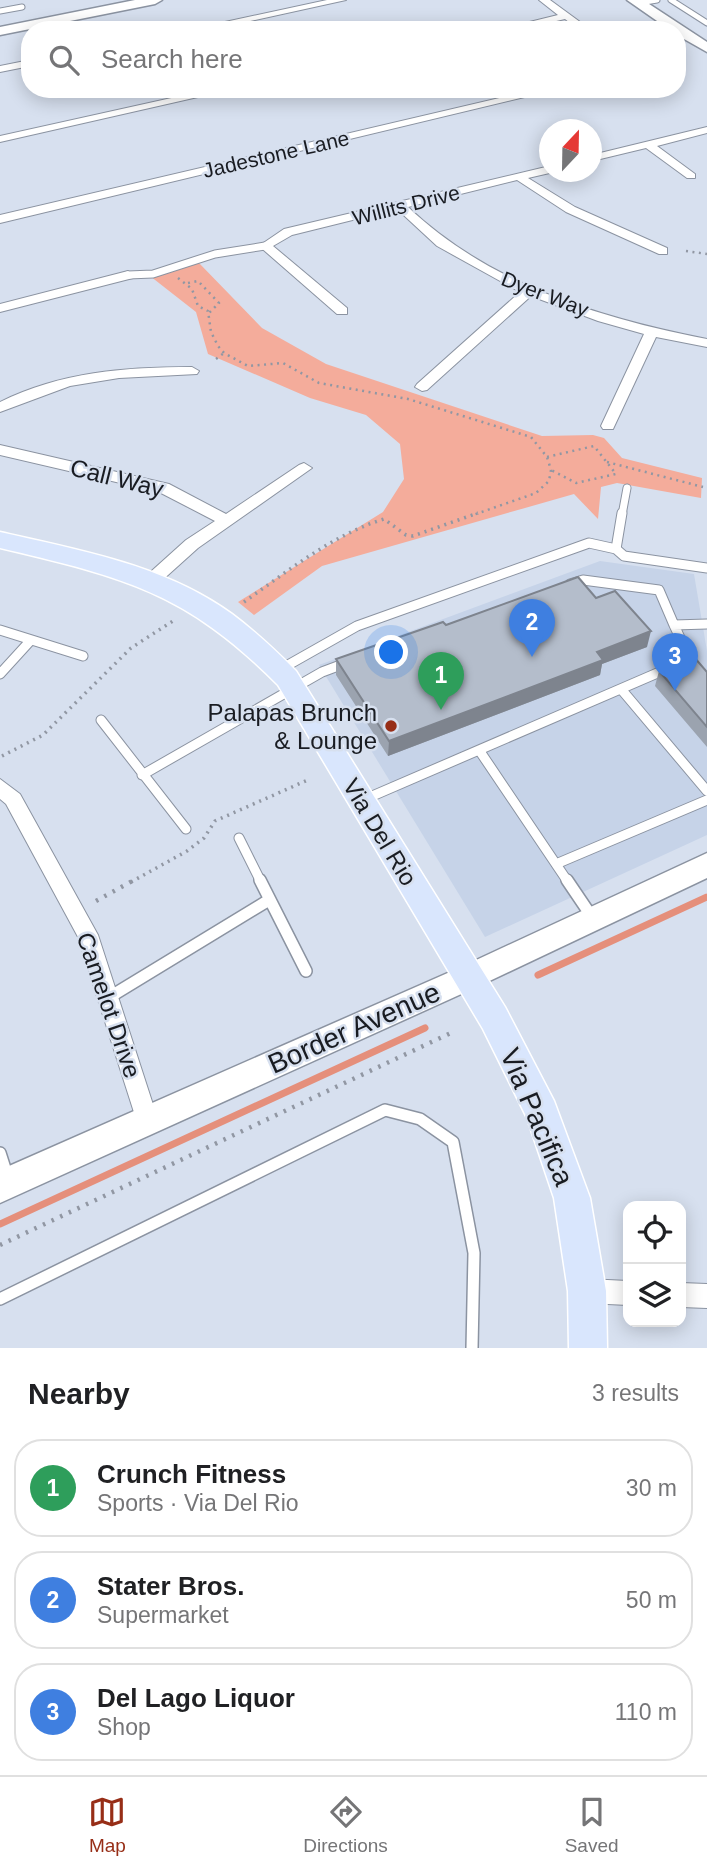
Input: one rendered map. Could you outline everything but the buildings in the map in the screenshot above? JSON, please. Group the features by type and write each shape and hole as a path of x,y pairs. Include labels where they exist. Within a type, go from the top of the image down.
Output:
{"main road":[{"name":"Via Del Rio","path":"0,540 115,567 152,580 223,618 288,680 469,977"},
{"name":"Via Pacifica","path":"469,977 524,1077 560,1156 572,1198 587,1291 588,1348"}],"street":[{"path":"50,21 155,0"},
{"path":"237,21 341,0"},
{"path":"544,0 573,21"},
{"path":"636,2 665,21"},
{"path":"543,21 566,16"},
{"path":"0,31 21,27"},
{"path":"686,34 707,48"},
{"path":"0,69 21,65"},
{"path":"0,139 187,98"},
{"name":"Jadestone Lane","path":"0,219 515,98"},
{"path":"602,155 707,130"},
{"path":"647,144 691,177"},
{"name":"Willits Drive","path":"265,246 288,232 539,172"},
{"path":"520,177 546,198 663,251"},
{"name":"Dyer Way","path":"401,207 438,242 478,267 529,291 651,333 707,342"},
{"path":"265,246 342,311"},
{"path":"0,308 128,275"},
{"path":"418,395 529,291"},
{"path":"604,431 651,333"},
{"path":"0,408 18,398 93,377 144,370 192,371"},
{"name":"Call Way","path":"0,450 164,488 201,505 227,521"},
{"path":"152,580 192,544 304,468"},
{"name":"Camelot Drive","path":"0,787 13,799 88,935 147,1120"},
{"name":"Border Avenue","path":"5,1185 469,977 707,865"},
{"path":"587,1291 623,1293"},
{"path":"686,1295 707,1296"}],"lane":[{"path":"636,2 657,0"},
{"path":"671,0 707,23"},
{"path":"0,11 22,7"},
{"path":"128,275 153,274 215,254 265,246"},
{"path":"616,550 627,488"},
{"path":"142,775 288,680 357,626 589,543 616,550 624,556 707,568"},
{"path":"361,801 690,659 659,590 583,580 559,588"},
{"path":"674,625 707,624"},
{"path":"0,630 83,656"},
{"path":"0,674 32,639"},
{"path":"288,680 322,672 361,657"},
{"path":"621,689 707,791"},
{"path":"102,720 186,829"},
{"path":"479,750 593,919"},
{"path":"556,864 707,800"},
{"path":"239,838 306,971"},
{"path":"108,998 269,900"},
{"path":"0,1299 385,1110 420,1119 453,1142 474,1253 472,1348"},
{"path":"0,1153 5,1185"}],"path":[{"path":"686,251 707,254"},
{"path":"170,277 187,283 198,281 219,303 220,306 209,313"},
{"path":"187,283 195,294 198,306 209,313"},
{"path":"209,313 211,332 225,353 252,368 274,364 287,365 319,383 418,395 531,437 544,453 551,470 547,484 531,495 413,536 406,535 394,525 380,519 366,525 301,563 244,602"},
{"path":"216,359 225,353"},
{"path":"544,453 594,446 604,431"},
{"path":"551,470 579,483 617,474 594,446"},
{"path":"607,462 703,487"},
{"path":"2,755 43,735 131,648 176,619"},
{"path":"96,901 192,848 204,838 215,821 310,779"},
{"path":"0,1245 456,1031"}],"shaded area":[{"path":"199,263 262,328 326,364 542,436 593,435 604,438 622,458 702,478 701,498 617,483 601,487 598,519 574,494 322,566 254,615 238,602 383,512 404,479 400,444 366,415 310,398 208,354 196,312 150,276"},
{"path":"600,561 694,574 707,651 707,835 485,937 319,665"}],"waterway":[{"path":"538,975 707,897"},
{"path":"0,1224 425,1028"}],"place":[{"name":"Stater Bros.","path":"532,657"},
{"name":"Del Lago Liquor","path":"675,691"},
{"name":"Crunch Fitness","path":"441,710"},
{"name":"Palapas Brunch & Lounge","path":"391,726"}]}
